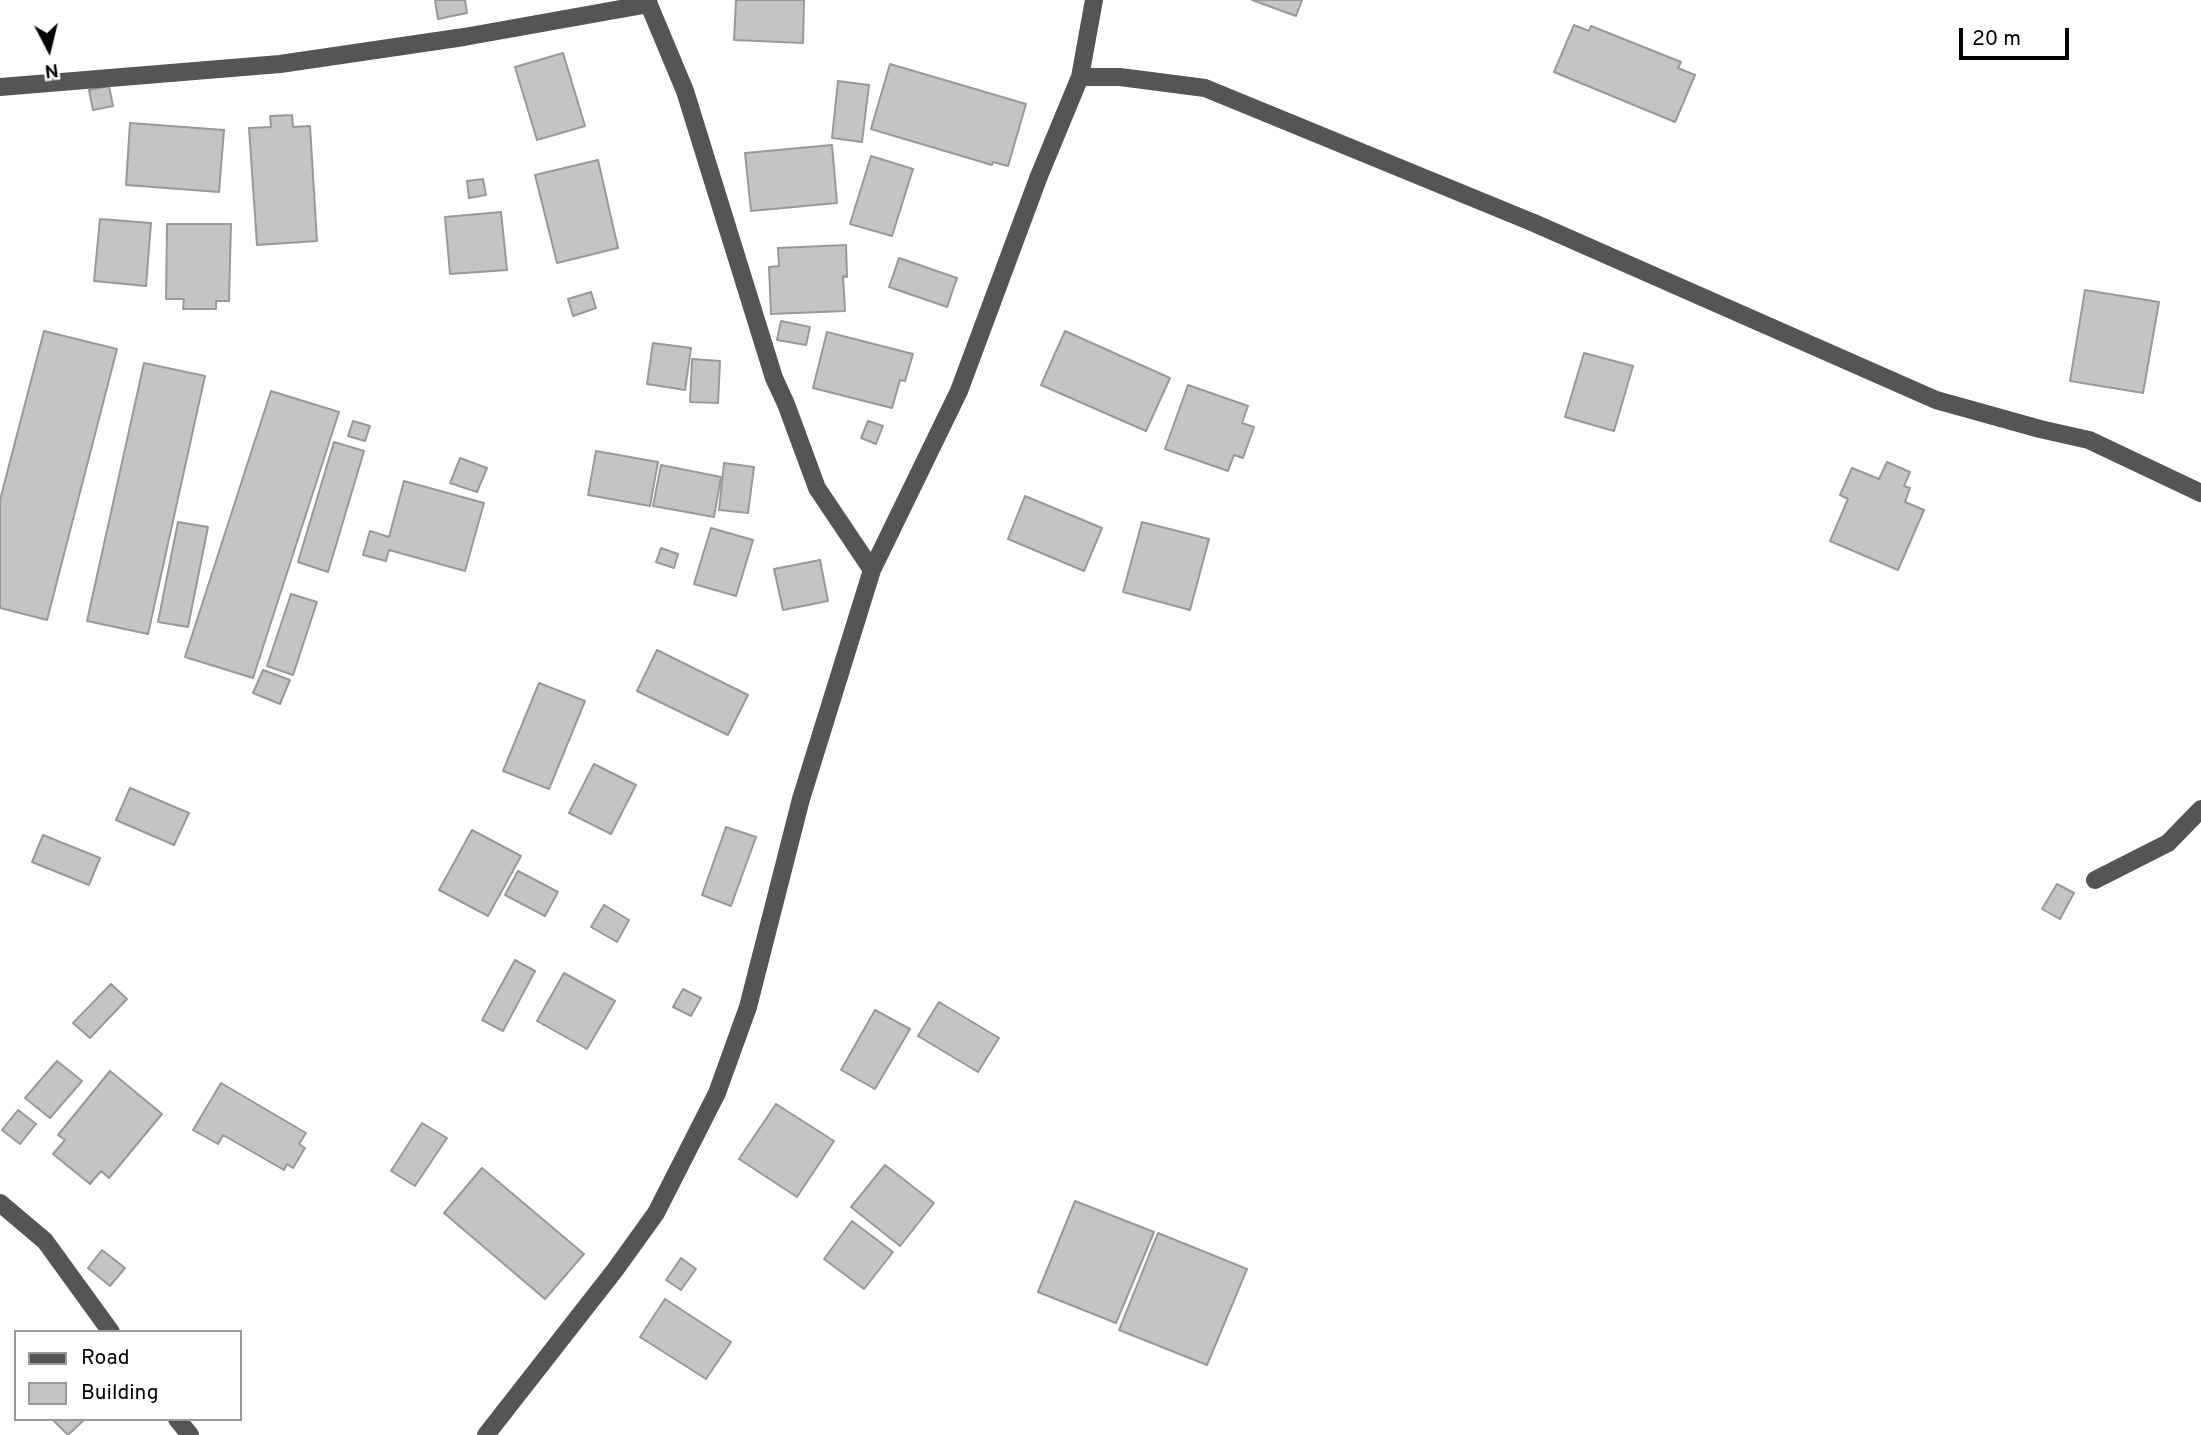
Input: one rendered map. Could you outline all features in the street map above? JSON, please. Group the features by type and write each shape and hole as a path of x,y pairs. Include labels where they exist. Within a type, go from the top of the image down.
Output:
{"street":[{"path":"486,1435 615,1270 656,1213 717,1093 748,1007 801,799 872,570 959,391 1039,176 1080,77 1094,0"},
{"path":"0,87 280,64 464,37 648,2 684,91 774,378 817,488 872,570"},
{"path":"1080,77 1120,77 1205,88 1534,223 1936,400 2027,426 2089,440 2201,493"},
{"path":"2095,880 2168,843 2201,809"},
{"path":"0,1203 45,1241 110,1330"},
{"path":"179,1421 190,1435"}],"building":[{"path":"435,0 465,0 467,13 438,19"},
{"path":"736,0 804,0 803,43 734,40"},
{"path":"1252,0 1302,0 1296,16"},
{"path":"1574,25 1589,31 1591,26 1681,62 1678,68 1695,75 1675,122 1554,72"},
{"path":"563,53 585,126 537,140 515,67"},
{"path":"890,64 1026,104 1008,166 993,162 992,165 871,129"},
{"path":"838,81 869,85 862,142 832,138"},
{"path":"109,86 113,106 93,110 89,90"},
{"path":"292,115 293,127 310,126 317,241 257,245 249,128 271,127 270,116"},
{"path":"130,123 224,130 219,192 126,185"},
{"path":"832,145 837,203 751,211 745,153"},
{"path":"871,156 913,169 892,236 850,224"},
{"path":"598,160 618,248 557,263 535,175"},
{"path":"483,179 486,195 469,198 467,181"},
{"path":"501,212 507,270 450,274 445,217"},
{"path":"100,219 151,223 146,286 94,281"},
{"path":"167,224 231,224 229,301 216,301 216,309 183,309 184,299 166,299"},
{"path":"846,245 847,277 843,276 845,311 771,314 769,267 779,266 778,248"},
{"path":"899,258 957,278 947,307 889,287"},
{"path":"2085,290 2159,302 2143,393 2070,381"},
{"path":"591,292 596,308 573,316 568,299"},
{"path":"781,321 810,327 806,345 777,340"},
{"path":"44,331 117,349 47,620 0,608 0,500"},
{"path":"1065,331 1170,378 1146,431 1041,385"},
{"path":"827,332 913,354 905,381 900,380 892,408 813,388"},
{"path":"653,343 691,348 685,390 647,384"},
{"path":"1584,353 1633,366 1614,431 1565,417"},
{"path":"692,359 720,361 718,403 690,402"},
{"path":"144,363 205,376 148,634 87,621"},
{"path":"1188,385 1248,406 1242,423 1254,427 1243,458 1234,455 1228,471 1165,449"},
{"path":"271,391 339,412 253,678 185,657"},
{"path":"353,421 370,426 365,441 348,436"},
{"path":"868,421 883,426 876,444 861,438"},
{"path":"334,442 364,451 328,572 298,562"},
{"path":"596,451 658,462 650,506 588,495"},
{"path":"460,458 487,468 477,492 450,483"},
{"path":"1887,462 1910,472 1904,486 1910,488 1905,502 1924,510 1898,570 1830,541 1848,499 1840,495 1852,468 1879,479"},
{"path":"724,463 754,467 748,513 719,510"},
{"path":"661,465 721,477 714,517 653,506"},
{"path":"404,481 484,503 465,571 389,550 386,561 363,555 370,531 389,537"},
{"path":"1025,496 1102,528 1084,571 1008,539"},
{"path":"178,522 208,527 188,627 158,622"},
{"path":"1142,522 1209,539 1190,610 1123,592"},
{"path":"711,528 753,540 736,596 694,584"},
{"path":"661,548 678,554 674,568 656,562"},
{"path":"820,560 828,601 783,610 774,569"},
{"path":"291,594 317,602 293,675 267,666"},
{"path":"657,650 748,695 728,735 637,691"},
{"path":"263,670 290,680 280,704 253,693"},
{"path":"539,683 585,701 549,789 503,771"},
{"path":"594,764 636,785 611,834 569,813"},
{"path":"130,788 189,813 174,845 116,820"},
{"path":"726,827 756,837 731,906 702,895"},
{"path":"472,830 521,856 488,916 439,890"},
{"path":"43,835 100,858 89,885 32,862"},
{"path":"518,871 558,892 545,916 505,895"},
{"path":"2057,884 2074,893 2060,919 2042,909"},
{"path":"604,905 629,920 617,942 591,927"},
{"path":"515,960 535,971 503,1031 482,1020"},
{"path":"564,973 615,1001 587,1049 537,1021"},
{"path":"111,984 127,999 90,1038 73,1023"},
{"path":"683,989 701,998 691,1016 673,1007"},
{"path":"939,1002 999,1038 978,1072 918,1036"},
{"path":"875,1010 910,1029 875,1089 841,1070"},
{"path":"57,1061 82,1081 50,1118 25,1098"},
{"path":"110,1071 162,1114 109,1178 101,1171 90,1184 53,1154 65,1140 58,1135"},
{"path":"221,1083 306,1133 299,1144 305,1148 293,1168 287,1164 284,1170 223,1135 218,1144 193,1130"},
{"path":"776,1104 834,1141 797,1197 739,1159"},
{"path":"18,1110 36,1124 20,1144 2,1130"},
{"path":"422,1123 447,1138 415,1186 391,1171"},
{"path":"885,1165 934,1203 900,1246 851,1207"},
{"path":"482,1168 584,1254 545,1299 444,1213"},
{"path":"1075,1201 1154,1232 1116,1323 1038,1292"},
{"path":"852,1221 893,1252 864,1289 824,1259"},
{"path":"1158,1233 1247,1269 1207,1365 1119,1330"},
{"path":"102,1250 125,1268 110,1286 88,1268"},
{"path":"681,1258 696,1269 681,1290 666,1280"},
{"path":"665,1299 731,1342 706,1379 640,1337"},
{"path":"54,1421 83,1421 68,1435"}]}
